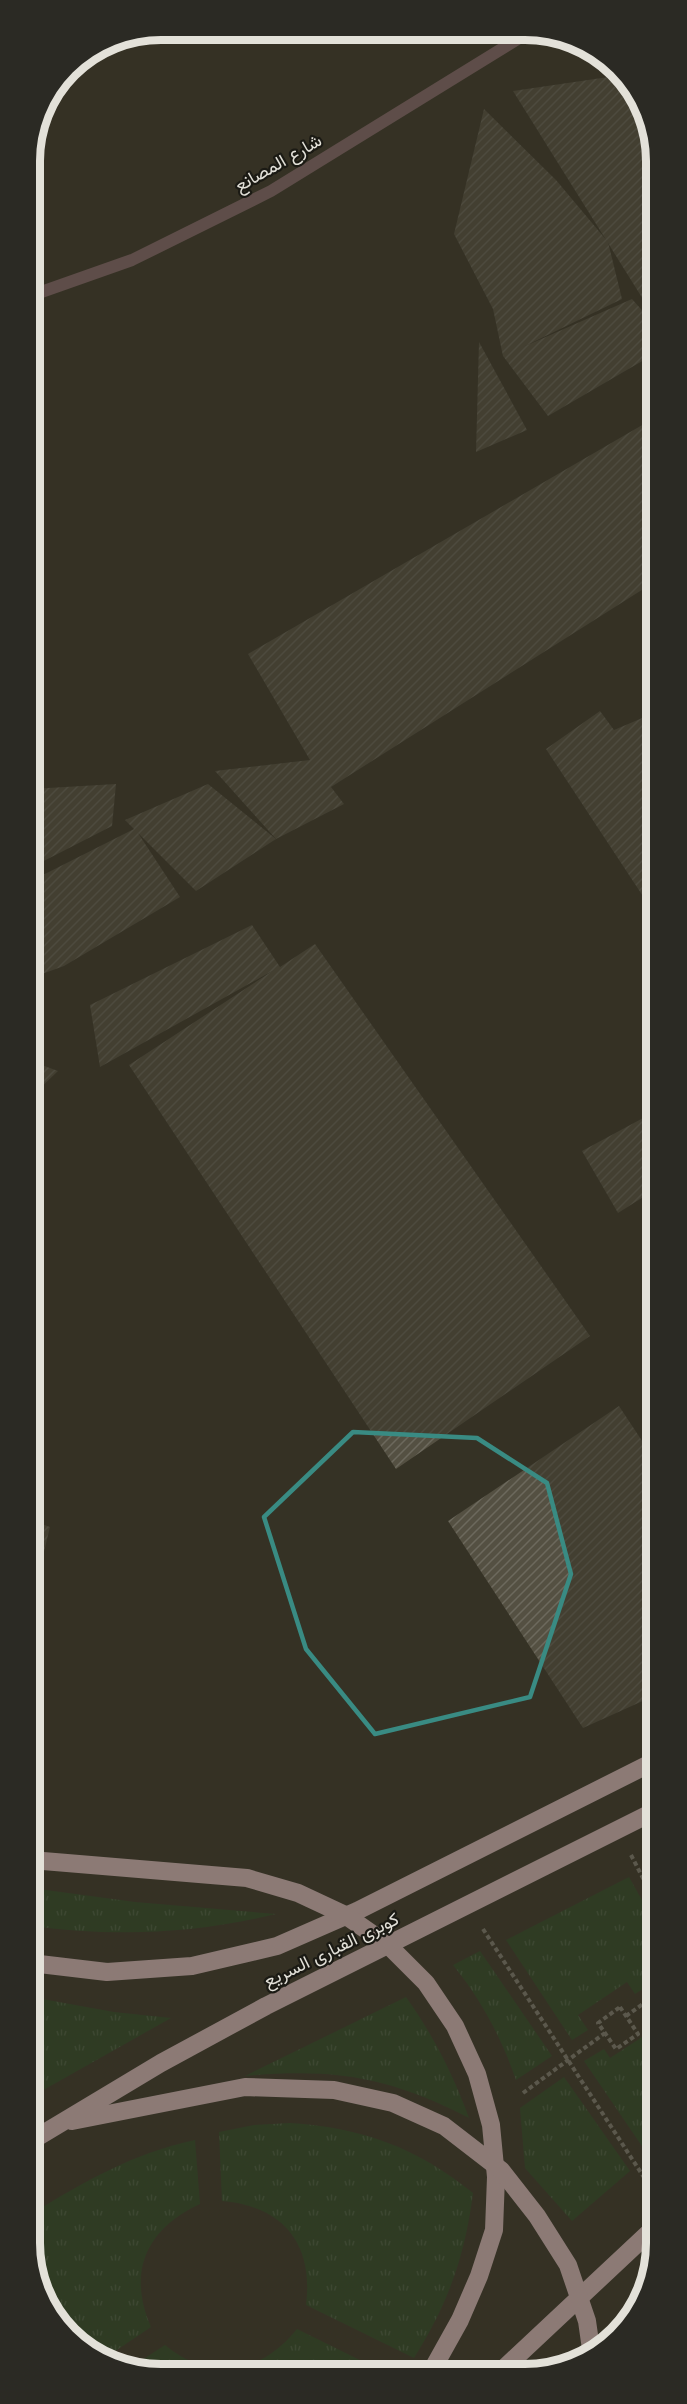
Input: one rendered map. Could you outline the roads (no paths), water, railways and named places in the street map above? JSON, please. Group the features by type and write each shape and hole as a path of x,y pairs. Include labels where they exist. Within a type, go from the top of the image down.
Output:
{"highway":[{"path":"40,1964 107,1972 192,1966 277,1946 357,1911 646,1766"},
{"name":"كوبرى القبارى السريع","path":"40,2135 161,2063 266,2006 646,1816"},
{"path":"40,1861 247,1878 298,1893 345,1915 388,1945 426,1983 455,2026 477,2074 491,2125 496,2177 494,2229 479,2276 460,2320 435,2364"},
{"path":"58,2124 245,2087 334,2090 393,2103 444,2126 501,2170 537,2216 568,2265 587,2321 590,2344"},
{"path":"508,2364 646,2234"}],"lane":[{"name":"شارع المصانع","path":"41,292 132,260 271,191 516,40"}]}
